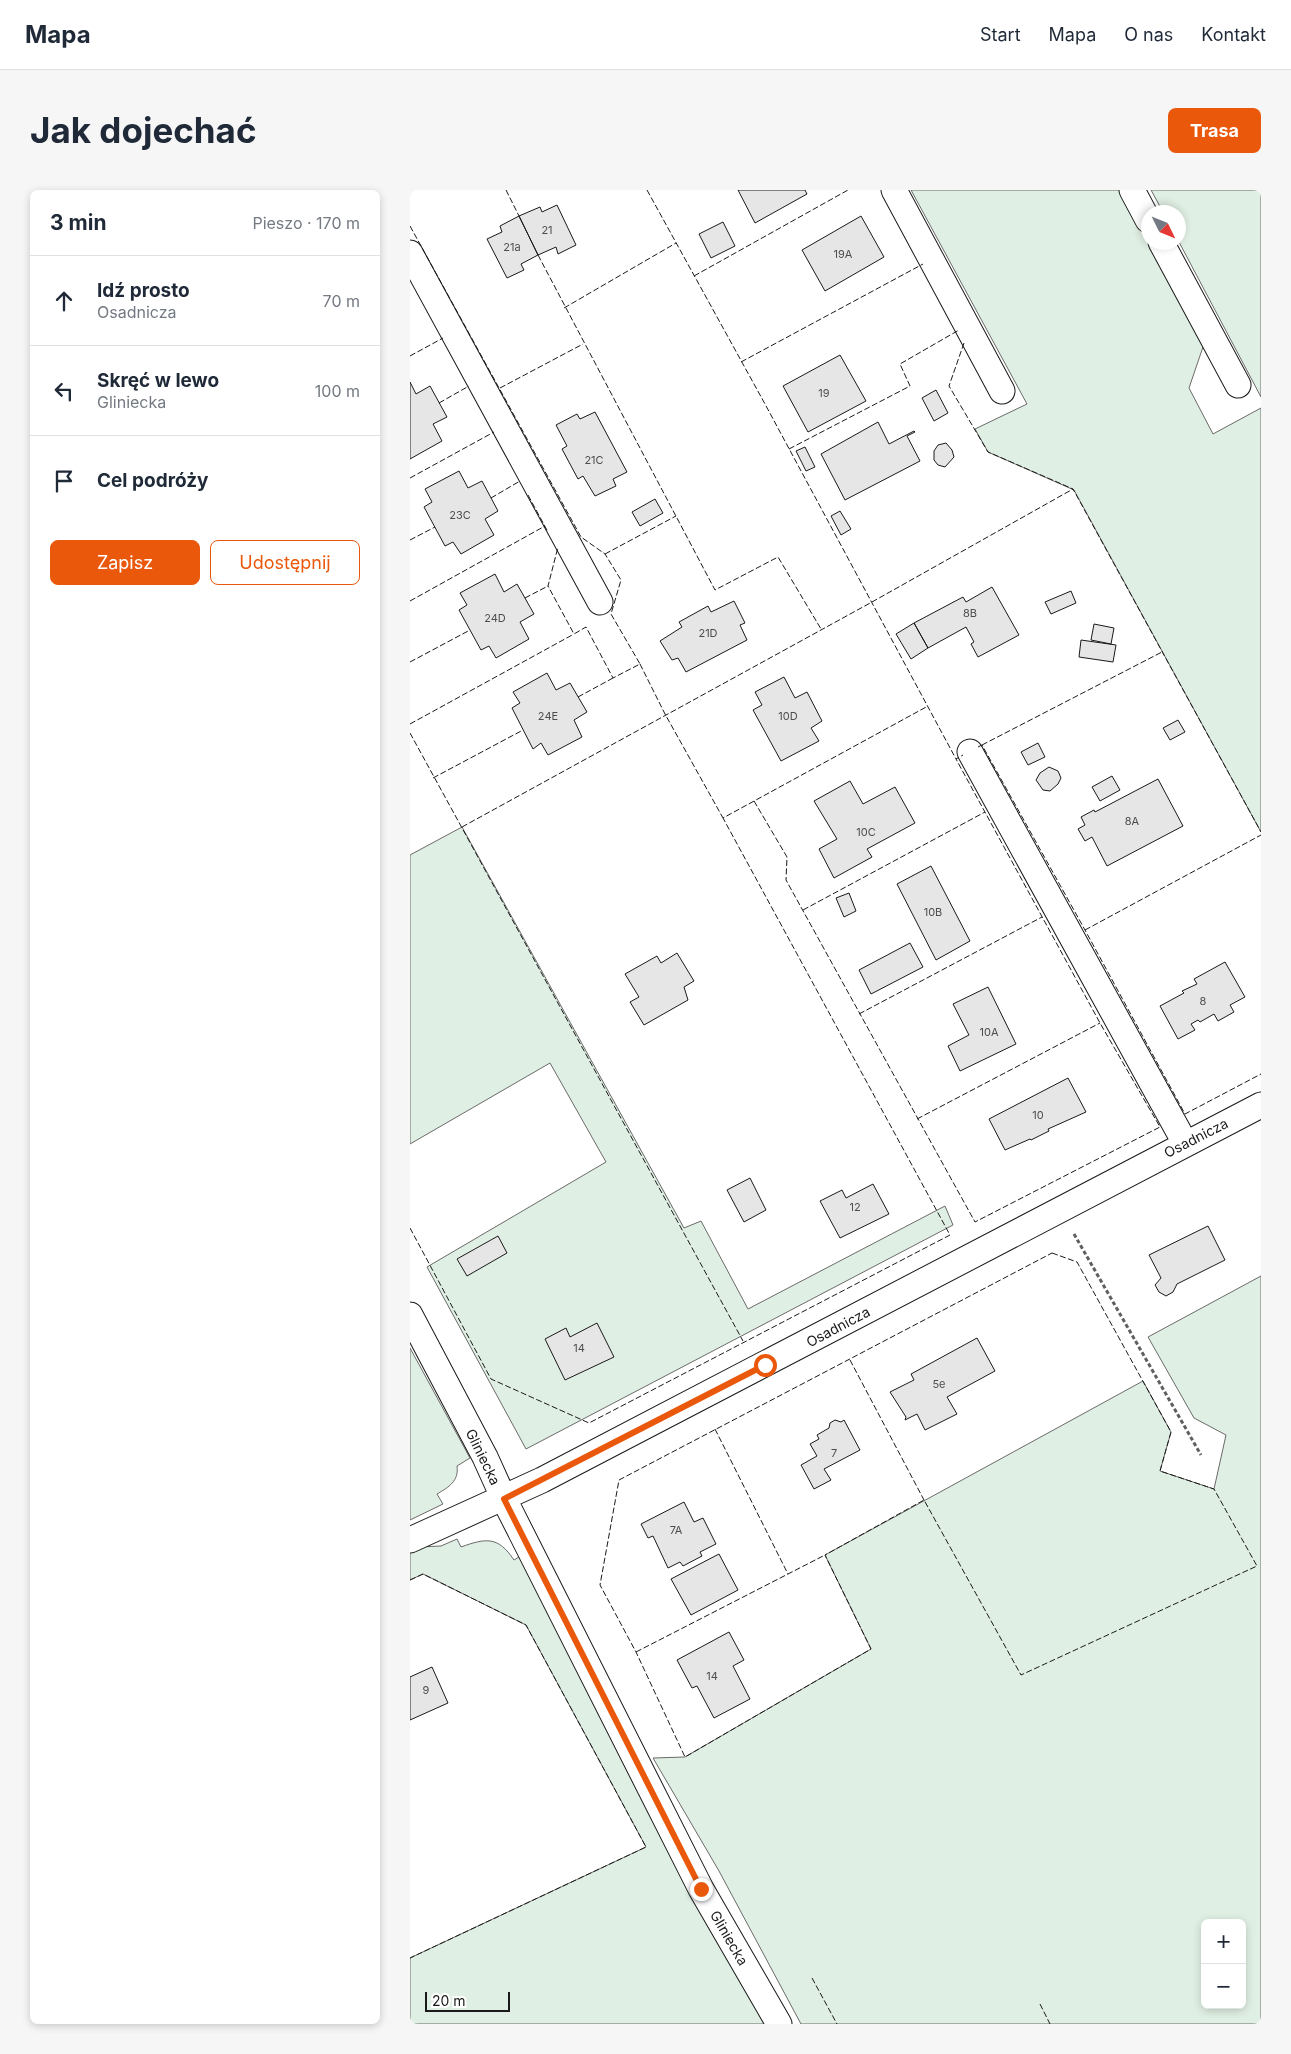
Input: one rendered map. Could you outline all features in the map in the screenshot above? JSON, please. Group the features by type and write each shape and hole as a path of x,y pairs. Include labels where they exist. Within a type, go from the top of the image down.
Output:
{"street":[{"path":"894,190 1002,391"},
{"path":"1132,190 1141,207"},
{"path":"1165,250 1238,384"},
{"path":"410,253 600,602"},
{"path":"970,752 1185,1143"},
{"name":"Osadnicza","path":"410,1540 461,1515 504,1499 765,1365 1185,1143 1261,1105"},
{"name":"Gliniecka","path":"410,1315 485,1457 504,1499 701,1889 778,2024"}],"path":[{"path":"1060,1209 1201,1455"}],"green space":[{"path":"911,190 1120,190 1141,228 1141,250 1153,250 1204,344 1189,388 1213,434 1261,408 1261,832 1074,490 988,452 975,429 1027,404"},
{"path":"1151,190 1261,190 1261,397 1183,250 1186,250 1186,205 1159,205"},
{"path":"462,827 684,1228 701,1221 748,1309 945,1206 953,1225 526,1449 427,1267 606,1162 550,1063 410,1144 410,855"},
{"path":"1261,1276 1261,2024 801,2024 719,1871 653,1758 685,1757 871,1649 825,1555 1143,1381 1171,1432 1160,1471 1214,1489 1226,1435 1194,1418 1148,1337"},
{"path":"410,1348 470,1458 457,1466 455,1480 437,1494 443,1504 410,1520"},
{"path":"457,1539 461,1547 478,1542 491,1541 502,1547 514,1560 522,1555 773,2024 410,2024 410,1958 646,1847 526,1625 423,1574 410,1580 410,1551 418,1547 441,1546"}],"building":[{"path":"738,190 805,190 807,194 755,223"},
{"path":"557,205 576,245 558,254 556,247 538,255 519,216 540,207 542,212"},
{"path":"519,216 538,255 521,264 524,270 507,278 487,239 502,232 500,226"},
{"path":"861,216 884,257 825,291 802,250"},
{"path":"723,222 735,246 711,258 699,234"},
{"path":"840,355 866,401 808,432 783,386"},
{"path":"410,382 416,394 430,386 447,417 433,424 442,441 410,459"},
{"path":"936,390 948,413 934,421 922,398"},
{"path":"595,412 627,472 613,479 616,486 595,496 583,476 578,479 562,449 567,446 556,425 577,414 580,419"},
{"path":"878,422 889,444 914,431 907,436 920,461 845,500 821,454"},
{"path":"946,443 952,450 954,457 945,467 938,465 934,460 934,451 938,445"},
{"path":"805,447 815,467 806,471 796,451"},
{"path":"459,471 468,488 482,481 498,511 485,519 494,535 461,554 453,542 445,546 424,507 432,502 425,489"},
{"path":"655,499 663,513 640,526 632,512"},
{"path":"840,511 851,529 841,535 831,516"},
{"path":"495,574 504,592 517,584 534,614 520,622 529,639 496,658 489,646 481,650 459,610 467,605 460,593"},
{"path":"992,587 1019,635 978,657 971,644 974,642 966,627 928,648 914,623 963,597 966,602"},
{"path":"1071,591 1076,603 1051,614 1045,602"},
{"path":"734,601 745,623 740,625 747,640 686,672 678,658 672,660 660,641 682,627 679,622 708,606 711,612"},
{"path":"914,623 928,648 911,659 896,634"},
{"path":"1094,624 1114,628 1111,644 1091,640"},
{"path":"1081,640 1116,645 1113,662 1079,657"},
{"path":"547,673 556,690 570,683 587,712 574,720 582,737 548,755 541,743 533,749 512,708 520,703 513,692"},
{"path":"784,677 795,698 807,692 822,721 811,728 819,741 781,761 753,710 762,705 755,692"},
{"path":"1178,720 1185,732 1170,740 1163,728"},
{"path":"1038,743 1045,757 1028,765 1021,752"},
{"path":"1049,767 1058,771 1061,778 1058,784 1050,791 1043,790 1036,780 1040,773"},
{"path":"1112,776 1120,790 1100,801 1092,787"},
{"path":"1158,779 1183,826 1107,866 1092,837 1085,841 1078,829 1085,825 1081,817 1094,810 1095,812"},
{"path":"850,781 863,804 895,787 915,823 867,849 872,857 834,878 819,849 837,839 814,801"},
{"path":"931,866 970,941 936,960 897,884"},
{"path":"849,893 856,911 844,917 836,898"},
{"path":"910,943 923,967 871,994 859,970"},
{"path":"677,953 694,981 684,987 688,1000 644,1025 630,1002 639,997 625,974 657,956 661,963"},
{"path":"1225,962 1245,997 1230,1005 1234,1012 1218,1021 1214,1014 1200,1022 1198,1020 1191,1024 1195,1030 1178,1039 1160,1006 1184,993 1182,991 1197,984 1194,979"},
{"path":"988,987 1016,1044 960,1071 948,1046 969,1035 953,1004"},
{"path":"1068,1078 1086,1112 1048,1129 1049,1131 1031,1140 1005,1150 989,1119"},
{"path":"750,1178 766,1210 744,1222 727,1190"},
{"path":"873,1184 889,1214 840,1238 820,1201 842,1190 846,1198"},
{"path":"1208,1226 1225,1260 1177,1284 1173,1292 1166,1296 1159,1292 1155,1285 1161,1278 1149,1255"},
{"path":"498,1236 507,1253 467,1276 457,1259"},
{"path":"597,1323 614,1357 565,1380 545,1339 566,1328 570,1337"},
{"path":"977,1338 995,1371 947,1397 957,1414 925,1430 917,1414 905,1420 906,1417 890,1392 914,1380 911,1374"},
{"path":"835,1420 841,1422 844,1420 860,1450 824,1469 831,1480 814,1489 801,1465 817,1456 810,1444 819,1439 817,1435 829,1428 830,1423"},
{"path":"684,1502 694,1522 703,1518 716,1544 700,1552 702,1556 683,1566 680,1562 668,1568 653,1536 648,1538 641,1524"},
{"path":"719,1554 738,1590 691,1615 671,1579"},
{"path":"729,1632 744,1660 733,1666 750,1699 714,1718 697,1686 692,1688 677,1660"},
{"path":"432,1667 448,1703 410,1720 410,1677"}],"fence":[{"path":"506,190 519,216"},
{"path":"647,190 765,404 956,759"},
{"path":"694,276 848,190"},
{"path":"410,226 581,537 605,554 621,580 611,614 640,664 613,678 586,627 574,634 548,586 558,547"},
{"path":"564,308 676,243"},
{"path":"538,255 715,590 778,557 821,629"},
{"path":"741,362 923,264"},
{"path":"789,449 910,386 900,364 959,330"},
{"path":"410,356 443,338"},
{"path":"964,343 949,386 988,452 1073,489 1261,832"},
{"path":"500,388 583,344"},
{"path":"439,403 469,386"},
{"path":"410,478 494,432"},
{"path":"491,498 520,481"},
{"path":"462,827 872,602 1073,489"},
{"path":"528,495 548,532"},
{"path":"605,554 676,516"},
{"path":"410,601 545,526"},
{"path":"410,540 435,527"},
{"path":"525,598 548,586"},
{"path":"410,662 470,630"},
{"path":"410,724 574,634"},
{"path":"982,745 1162,652"},
{"path":"640,664 665,714 723,818"},
{"path":"578,697 613,678"},
{"path":"410,1228 491,1379 589,1423 950,1235 723,818 928,706"},
{"path":"433,778 523,730"},
{"path":"410,733 743,1341"},
{"path":"978,747 982,745 1185,1114 1261,1074"},
{"path":"754,801 787,857 786,880 975,1222 1160,1127 1100,1023 956,759 963,755"},
{"path":"803,910 985,812"},
{"path":"1085,930 1261,835"},
{"path":"859,1014 1042,917"},
{"path":"917,1119 1100,1023"},
{"path":"1052,1253 1077,1262 1171,1432 1160,1471 1214,1489 1257,1566 1021,1675 924,1500 825,1555 871,1649 685,1757 636,1652 600,1585 619,1480 1052,1253"},
{"path":"850,1360 924,1500"},
{"path":"715,1429 788,1574"},
{"path":"636,1652 825,1555"},
{"path":"410,1580 423,1574 526,1625 646,1847 410,1958"},
{"path":"812,1978 837,2024"},
{"path":"1040,2004 1050,2024"}],"route":[{"path":"701,1889 504,1499 765,1365"}]}
